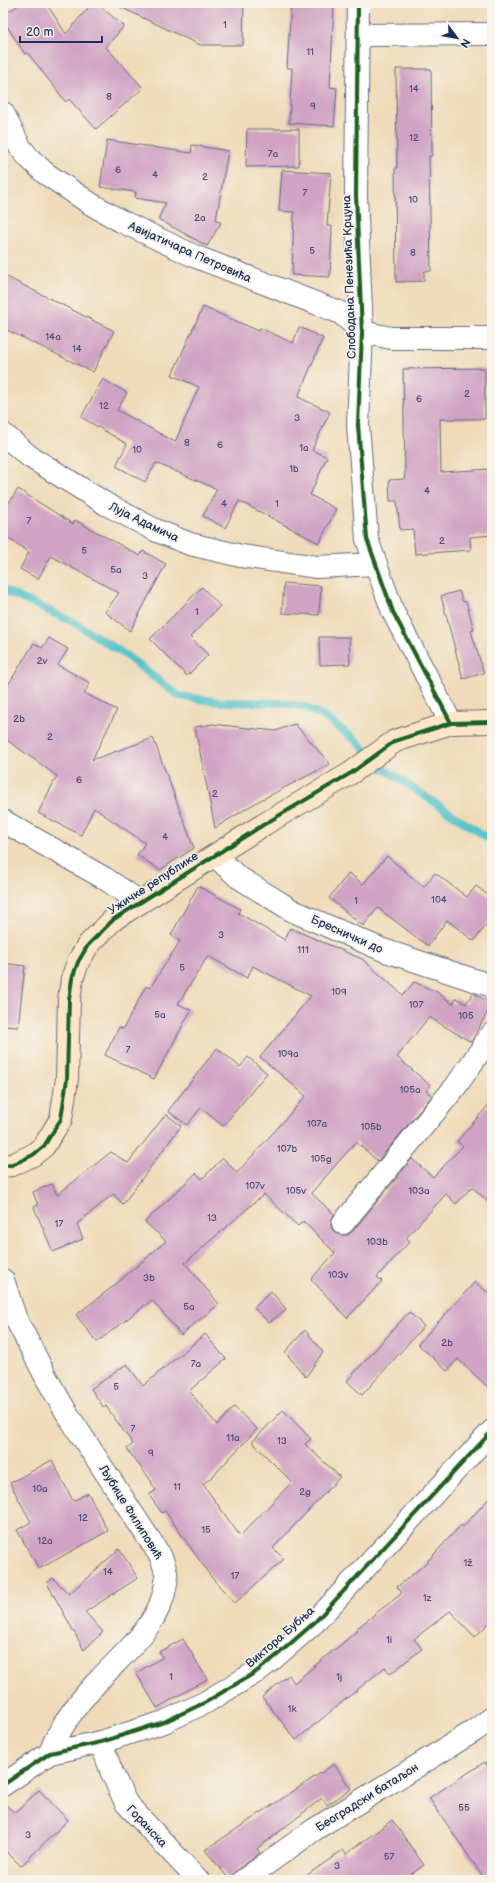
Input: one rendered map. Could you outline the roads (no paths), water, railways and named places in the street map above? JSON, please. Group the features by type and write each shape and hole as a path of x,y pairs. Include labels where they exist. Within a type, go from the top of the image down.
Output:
{"street":[{"name":"Слободана Пенезића Крцуна","path":"358,3 356,195 362,332 359,432 367,539 393,612 451,723"},
{"path":"358,35 492,34"},
{"name":"Авијатичара Петровића","path":"3,113 20,147 29,158 45,173 91,204 133,227 194,256 341,313 362,332"},
{"path":"362,332 391,338 492,338"},
{"name":"Луја Адамича","path":"3,434 29,456 94,497 155,530 190,544 241,556 317,567 375,564"},
{"name":"Ужичке републике","path":"3,1166 12,1165 33,1155 44,1146 61,1119 67,1079 69,1000 72,979 78,962 88,945 114,919 263,824 351,774 395,741 451,723 492,722"},
{"path":"3,821 104,878 140,902"},
{"name":"Бреснички до","path":"215,856 238,877 293,911 383,950 492,986"},
{"path":"343,1223 456,1086 492,1034"},
{"name":"Љубице Филиповић","path":"3,1280 15,1316 43,1372 68,1415 161,1557 167,1583 158,1610 138,1640 98,1681 67,1719 56,1736 50,1752"},
{"name":"Виктора Бубња","path":"3,1785 50,1752 101,1742 164,1722 206,1702 230,1688 275,1657 314,1622 492,1431"},
{"name":"Београдски батаљон","path":"244,1880 314,1829 474,1731 492,1718"},
{"name":"Горанска","path":"101,1742 112,1773 126,1803 198,1880"}],"waterway":[{"path":"3,590 73,622 121,652 179,696 220,702 282,703 304,707 323,716 357,741 383,768 492,841"}]}
